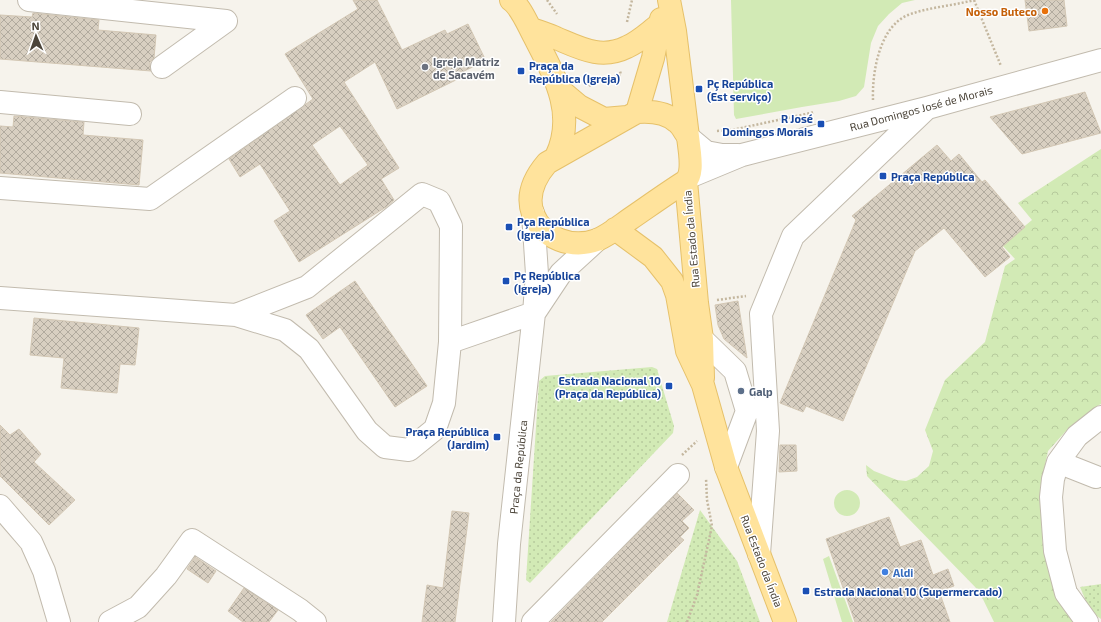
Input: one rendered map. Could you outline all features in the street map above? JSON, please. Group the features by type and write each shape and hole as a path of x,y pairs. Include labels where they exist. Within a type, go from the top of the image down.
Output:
{"main road":[{"path":"511,0 516,3 530,28 560,90 565,119 564,130 560,148 552,160"},
{"path":"552,160 632,115 654,58 663,0"},
{"name":"Rua Estado da Índia","path":"669,0 675,31 691,167 688,179 697,303 702,339 703,385"},
{"path":"530,28 579,49 603,53 627,48 660,24"},
{"path":"560,90 579,106 604,120 649,111 670,117 678,122 687,136"},
{"name":"Praça da República","path":"552,160 538,174 532,187 531,199 533,213 539,224 546,233 562,242 579,244 606,234 688,179"},
{"name":"Rua Estado da Índia","path":"606,234 653,257 672,280 677,295 687,352 703,385 726,467 785,622"}],"street":[{"path":"29,0 226,22 162,67"},
{"name":"Rua Domingos José de Morais","path":"688,179 742,155 927,108 1101,60"},
{"path":"0,188 150,199 295,98"},
{"path":"0,102 130,114"},
{"path":"759,554 768,431 761,314 793,236 927,108"},
{"name":"Rua Domingos José de Morais","path":"687,136 706,152 722,155 742,155"},
{"path":"0,298 236,315 285,330 309,349 367,431 385,447 409,450 435,429 444,403 450,342 451,226 439,200 422,194 307,287 236,315"},
{"name":"Praça da República","path":"504,622 509,544 537,274 533,213"},
{"name":"Praça da República","path":"534,313 561,273 606,234"},
{"path":"450,342 534,313"},
{"path":"702,339 735,371 747,411 726,467"},
{"path":"1087,622 1066,593 1055,551 1051,497 1053,479 1058,462 1077,436 1101,417"},
{"path":"1058,462 1096,477"},
{"path":"532,622 678,475"},
{"path":"0,506 31,542 44,571 59,622"},
{"path":"110,622 138,607 166,576 192,540 300,610 315,622"}],"path":[{"path":"547,0 558,16"},
{"path":"626,25 632,0"},
{"path":"873,100 872,82 882,42 891,28 906,16 930,9 974,0 1002,68"},
{"path":"583,91 595,81 621,75 620,68"},
{"path":"711,131 732,130 821,111"},
{"path":"697,303 749,295"},
{"path":"687,622 697,595 712,526 706,500 705,473"}],"green space":[{"path":"731,0 915,0 902,3 878,26 871,43 864,87 856,96 839,101 736,119 734,115"},
{"path":"1101,149 1101,404 1065,432 1048,451 1040,488 1043,547 1054,589 1073,622 994,622 979,591 867,476 866,465 874,471 897,480 906,481 917,477 929,466 933,451 925,430 945,380 985,342 1005,266 1015,259 1002,245 1032,220 1018,203"},
{"path":"652,367 657,369 674,426 673,433 530,583 526,580 539,381 545,376"},
{"path":"847,490 856,494 860,503 856,512 847,516 838,512 834,503 838,494"},
{"path":"700,510 737,561 760,622 667,622"},
{"path":"829,556 853,622 842,622 823,559"},
{"path":"1101,584 1101,619 1090,611 1080,587"}],"building":[{"path":"353,0 377,0 402,50 445,30 447,34 468,24 486,61 464,71 466,75 397,109 375,62 344,82 399,168 381,179 394,200 386,207 299,262 274,221 290,211 260,164 240,177 229,159 313,99 285,54 358,9","holes":["340,126 368,165 340,185 312,145"]},
{"path":"1025,0 1064,0 1067,26 1029,31"},
{"path":"33,13 99,20 98,30 156,35 154,58 150,62 151,71 0,59 0,15 32,17"},
{"path":"1085,92 1101,133 1022,154 990,117"},
{"path":"14,116 84,122 83,135 143,140 139,185 0,173 0,126 13,127"},
{"path":"937,145 951,161 959,154 982,182 985,180 1025,227 1002,247 1010,257 985,277 944,228 915,251 843,421 806,406 803,412 780,403 856,220 852,216"},
{"path":"355,281 427,386 395,407 340,327 323,339 306,315"},
{"path":"738,301 747,358 724,339 718,325 715,305"},
{"path":"34,318 139,328 135,365 120,364 117,393 61,388 64,358 30,355"},
{"path":"0,425 10,435 19,429 41,454 34,462 75,500 49,525 0,476"},
{"path":"780,445 796,445 797,471 779,472"},
{"path":"677,493 694,510 682,521 689,528 680,537 684,540 602,622 551,622"},
{"path":"452,511 469,513 455,622 422,622 427,585 443,588"},
{"name":"Aldi","path":"889,517 900,547 921,540 933,575 948,569 954,586 939,591 950,622 855,622 826,539"},
{"path":"195,557 216,571 208,583 187,569"},
{"path":"244,588 278,610 269,622 243,622 228,611"}],"place":[{"name":"Nosso Buteco","path":"1045,11"},
{"name":"Igreja Matriz de Sacavém","path":"425,67"},
{"name":"Praça da República (Igreja)","path":"521,71"},
{"name":"Pç República (Est serviço)","path":"699,89"},
{"name":"R José Domingos Morais","path":"821,124"},
{"name":"Praça República","path":"883,176"},
{"name":"Pça República (Igreja)","path":"509,227"},
{"name":"Pç República (Igreja)","path":"506,281"},
{"name":"Estrada Nacional 10 (Praça da República)","path":"669,386"},
{"name":"Galp","path":"741,391"},
{"name":"Praça República (Jardim)","path":"497,437"},
{"name":"Aldi","path":"885,572"},
{"name":"Estrada Nacional 10 (Supermercado)","path":"806,591"}]}
